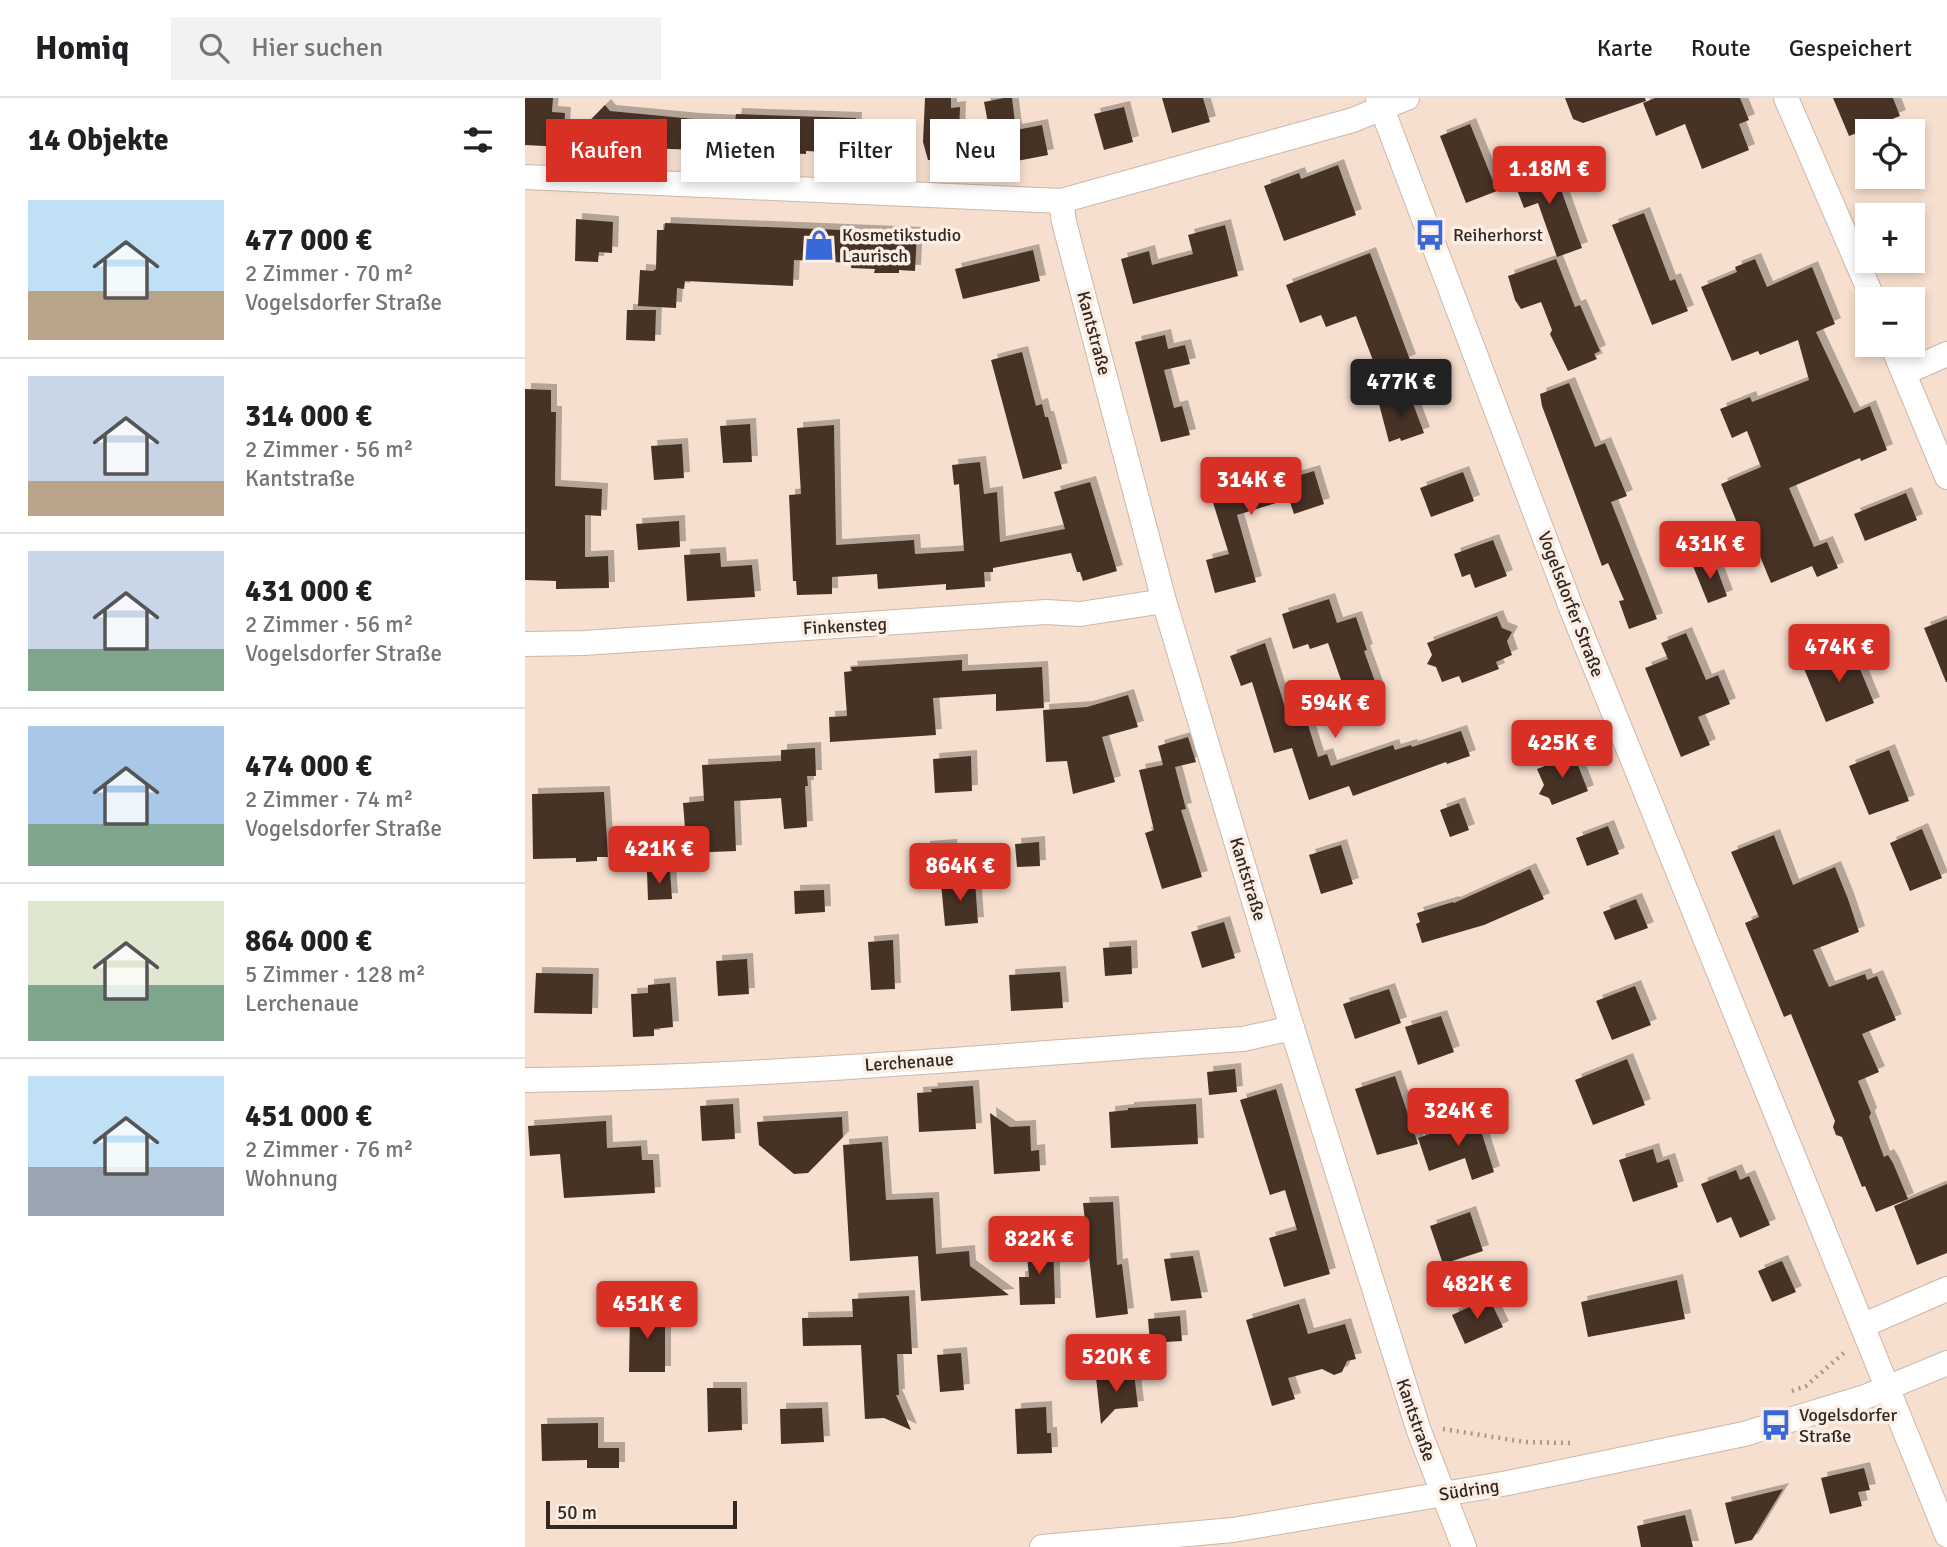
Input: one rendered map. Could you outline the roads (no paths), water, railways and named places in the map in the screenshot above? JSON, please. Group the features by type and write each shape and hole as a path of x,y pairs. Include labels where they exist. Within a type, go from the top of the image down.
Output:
{"street":[{"path":"525,177 1061,201 1264,146 1381,104 1407,98"},
{"path":"1786,98 1868,287"},
{"name":"Vogelsdorfer Straße","path":"1381,104 1572,610 1947,1535"},
{"name":"Kantstraße","path":"1061,201 1064,222 1164,601 1292,1028 1419,1431 1464,1547"},
{"path":"1904,373 1947,354"},
{"path":"1897,357 1947,477"},
{"name":"Finkensteg","path":"525,644 584,643 1046,612 1080,614 1164,601"},
{"name":"Lerchenaue","path":"525,1080 761,1071 1243,1039 1292,1028"},
{"path":"1864,1325 1947,1289"},
{"name":"Südring","path":"1042,1547 1233,1530 1508,1483 1744,1434 1887,1388 1947,1363"}],"place":[{"name":"Reiherhorst","path":"1430,235"},
{"name":"Kosmetikstudio Laurisch","path":"819,245"},
{"name":"Vogelsdorfer Straße","path":"1776,1425"}]}
